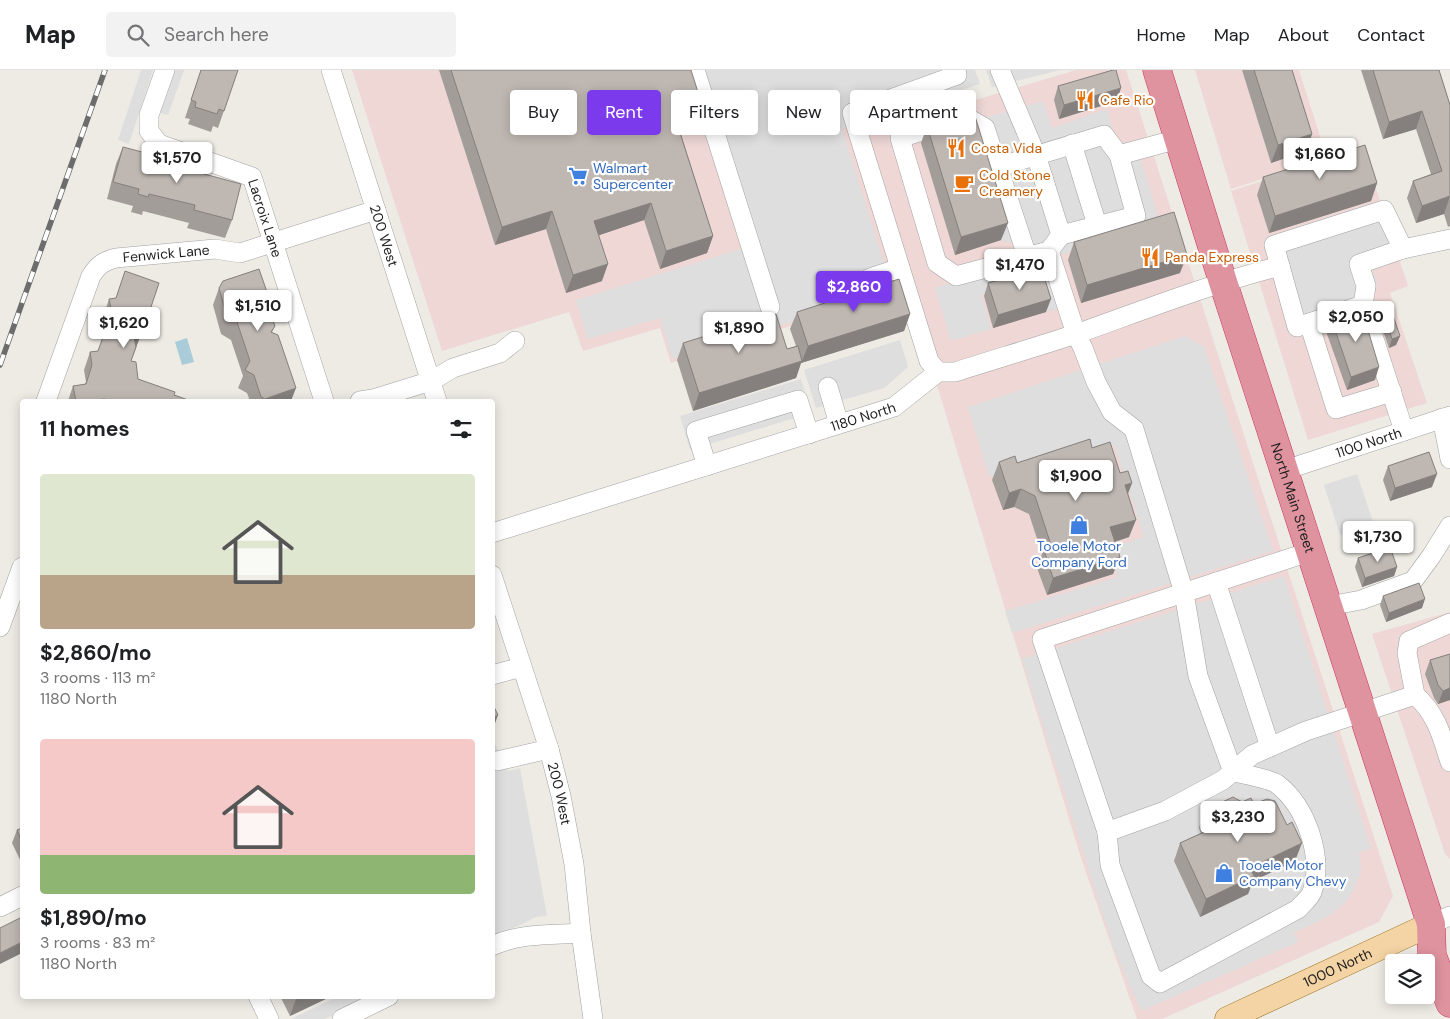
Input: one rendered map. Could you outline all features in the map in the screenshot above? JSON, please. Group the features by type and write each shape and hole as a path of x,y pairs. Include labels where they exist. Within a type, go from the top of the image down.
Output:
{"highway":[{"name":"North Main Street","path":"1157,70 1223,282 1364,713 1441,920"},
{"path":"1441,920 1450,944"},
{"path":"1441,920 1432,955 1450,1003"}],"main road":[{"name":"1000 North","path":"1227,1019 1441,920"}],"street":[{"name":"Lacroix Lane","path":"166,70 150,115 149,131 159,144 252,177 323,399"},
{"name":"200 West","path":"330,70 436,399"},
{"path":"695,70 770,307"},
{"path":"956,70 957,75 852,114 929,361 938,372 955,372 1076,334 1138,310 1223,282 1280,266"},
{"path":"1000,70 1036,155 1061,235"},
{"path":"998,167 1104,135 1118,155 1136,216 1061,235 1049,251 956,276 937,263 900,138 966,117 986,128 998,167 1027,256"},
{"path":"1118,155 1178,139"},
{"path":"1072,144 1096,226"},
{"name":"Fenwick Lane","path":"47,399 91,276 98,266 106,260 214,249 240,253 376,210"},
{"path":"1363,305 1297,327 1274,245 1384,210 1403,249"},
{"path":"1404,431 1363,305 1366,286 1359,264 1403,249 1450,239"},
{"path":"1049,251 1076,334 1096,382 1112,412 1134,428 1184,593 1198,676 1233,772"},
{"path":"870,278 900,268"},
{"path":"1309,323 1336,409 1392,392"},
{"path":"373,399 431,381 453,368 500,353 515,341"},
{"name":"1180 North","path":"495,532 894,407 938,372"},
{"path":"828,387 840,424"},
{"path":"707,466 696,431 798,400 809,434"},
{"path":"1446,417 1450,459"},
{"name":"1100 North","path":"1285,470 1446,417"},
{"path":"1329,606 1361,600 1413,581 1450,526"},
{"path":"1233,772 1276,783 1300,809 1316,854 1312,893 1298,909 1160,983 1151,976 1110,865 1107,832 1042,639 1312,551"},
{"path":"0,627 20,572"},
{"path":"1216,582 1270,747"},
{"name":"200 West","path":"495,584 549,749 561,796 574,864 593,1019"},
{"path":"1450,623 1409,641 1407,653 1415,695 1444,724 1450,762"},
{"path":"495,675 522,667"},
{"path":"1107,832 1165,811 1223,780 1252,755 1306,731 1415,695"},
{"path":"497,762 549,749"},
{"path":"0,907 20,897"},
{"path":"495,945 510,939 523,937 581,932"},
{"path":"259,999 269,1019"},
{"path":"342,1019 383,999"}],"shaded area":[{"path":"141,70 153,70 129,144 118,140"},
{"path":"172,70 184,70 168,115 157,112"},
{"path":"352,70 950,70 957,90 850,90 850,135 976,135 976,100 1076,70 1126,70 1393,896 1379,922 1162,1019 1137,1019 1081,858 908,290 671,363 660,328 583,351 569,312 442,351"},
{"path":"702,70 975,70 980,84 962,90 850,90 850,126 842,129 893,292 672,358 660,318 588,339 576,300 757,244 723,135 758,135 758,90 708,90"},
{"path":"986,70 1060,70 992,87"},
{"path":"1195,70 1299,70 1327,158 1231,189"},
{"path":"1043,101 1052,128 1107,109 1119,155 1138,150 1161,227 1056,256 1001,240 972,144 987,117"},
{"path":"1363,149 1408,286 1390,293 1427,403 1308,440 1231,191"},
{"path":"1375,202 1394,260 1372,267 1377,283 1372,297 1290,324 1265,238"},
{"path":"1040,256 1057,309 1048,312 1037,278 981,295 991,329 951,341 935,288"},
{"path":"1185,336 1204,347 1273,551 1012,633 1005,611 1118,577 1109,548 1144,537 1114,445 1017,476 1014,468 989,477 968,407"},
{"path":"900,340 908,367 884,388 816,408 804,370"},
{"path":"801,379 811,413 690,450 680,416"},
{"path":"1357,474 1375,528 1340,535 1324,485"},
{"path":"1284,576 1371,848 1359,853 1361,871 1354,890 1346,902 1326,918 1294,932 1298,942 1141,1011 1114,949 1022,659"},
{"path":"1450,612 1450,859 1445,854 1372,634"},
{"path":"495,744 508,771 520,768 547,916 536,917 495,937"},
{"path":"333,999 366,999 325,1019 291,1019"}],"water":[{"path":"187,338 194,362 182,365 175,342"}],"building":[{"path":"201,70 238,70 224,111 219,109 217,114 195,107 196,102 191,100"},
{"name":"Walmart Supercenter","path":"451,70 691,70 697,90 671,90 671,135 681,135 713,236 666,251 651,203 594,221 608,264 573,275 552,211 502,227"},
{"path":"1116,70 1121,88 1064,105 1058,86"},
{"path":"1254,70 1292,70 1312,134 1278,145"},
{"path":"1373,70 1439,70 1450,105 1450,196 1422,206 1413,181 1442,171 1422,111 1389,122"},
{"path":"976,119 1008,223 961,237 930,135 976,135"},
{"path":"1365,145 1377,183 1275,216 1263,177"},
{"path":"123,147 161,157 160,162 241,184 232,220 194,210 195,205 149,194 148,197 138,194 139,189 113,182"},
{"path":"1174,212 1187,255 1087,285 1074,242"},
{"path":"1041,267 1051,299 998,315 988,283"},
{"path":"259,269 274,305 268,307 275,326 271,332 278,335 296,388 265,399 261,397 254,375 245,370 250,361 237,322 227,317 219,288 223,281"},
{"path":"125,271 159,283 151,307 153,319 145,320 140,337 134,338 136,347 131,361 136,362 138,379 175,392 174,395 185,399 76,399 73,386 86,384 92,365 90,352 98,351 104,334 109,334 108,324 112,313 109,299 116,298"},
{"path":"899,279 910,314 808,346 797,312"},
{"path":"1390,307 1400,336 1392,339 1383,310"},
{"path":"1362,310 1379,367 1351,377 1332,321"},
{"path":"776,314 787,349 798,346 802,361 699,393 683,343"},
{"name":"Tooele Motor Company Ford","path":"1090,439 1092,448 1110,442 1120,473 1128,471 1132,483 1125,485 1136,520 1110,527 1120,557 1053,578 1044,550 1052,548 1035,496 1021,489 1009,493 999,462 1015,456 1017,463"},
{"path":"1429,452 1437,474 1395,488 1388,466"},
{"path":"1390,547 1397,567 1365,578 1358,558"},
{"path":"1419,583 1425,599 1389,613 1383,596"},
{"path":"1450,654 1450,688 1443,691 1438,685 1430,660"},
{"name":"Tooele Motor Company Chevy","path":"1233,797 1242,802 1251,798 1254,804 1267,799 1275,801 1287,825 1292,822 1302,843 1250,868 1254,876 1206,899 1180,843 1213,828 1205,810"},
{"path":"20,918 20,943 0,953 0,928"}],"railway":[{"path":"0,365 105,70"}],"place":[{"name":"Cafe Rio","path":"1085,100"},
{"name":"Costa Vida","path":"956,148"},
{"name":"Walmart Supercenter","path":"578,176"},
{"name":"Cold Stone Creamery","path":"964,183"},
{"name":"Panda Express","path":"1150,257"},
{"name":"Tooele Motor Company Ford","path":"1079,525"},
{"name":"Tooele Motor Company Chevy","path":"1224,873"}]}
